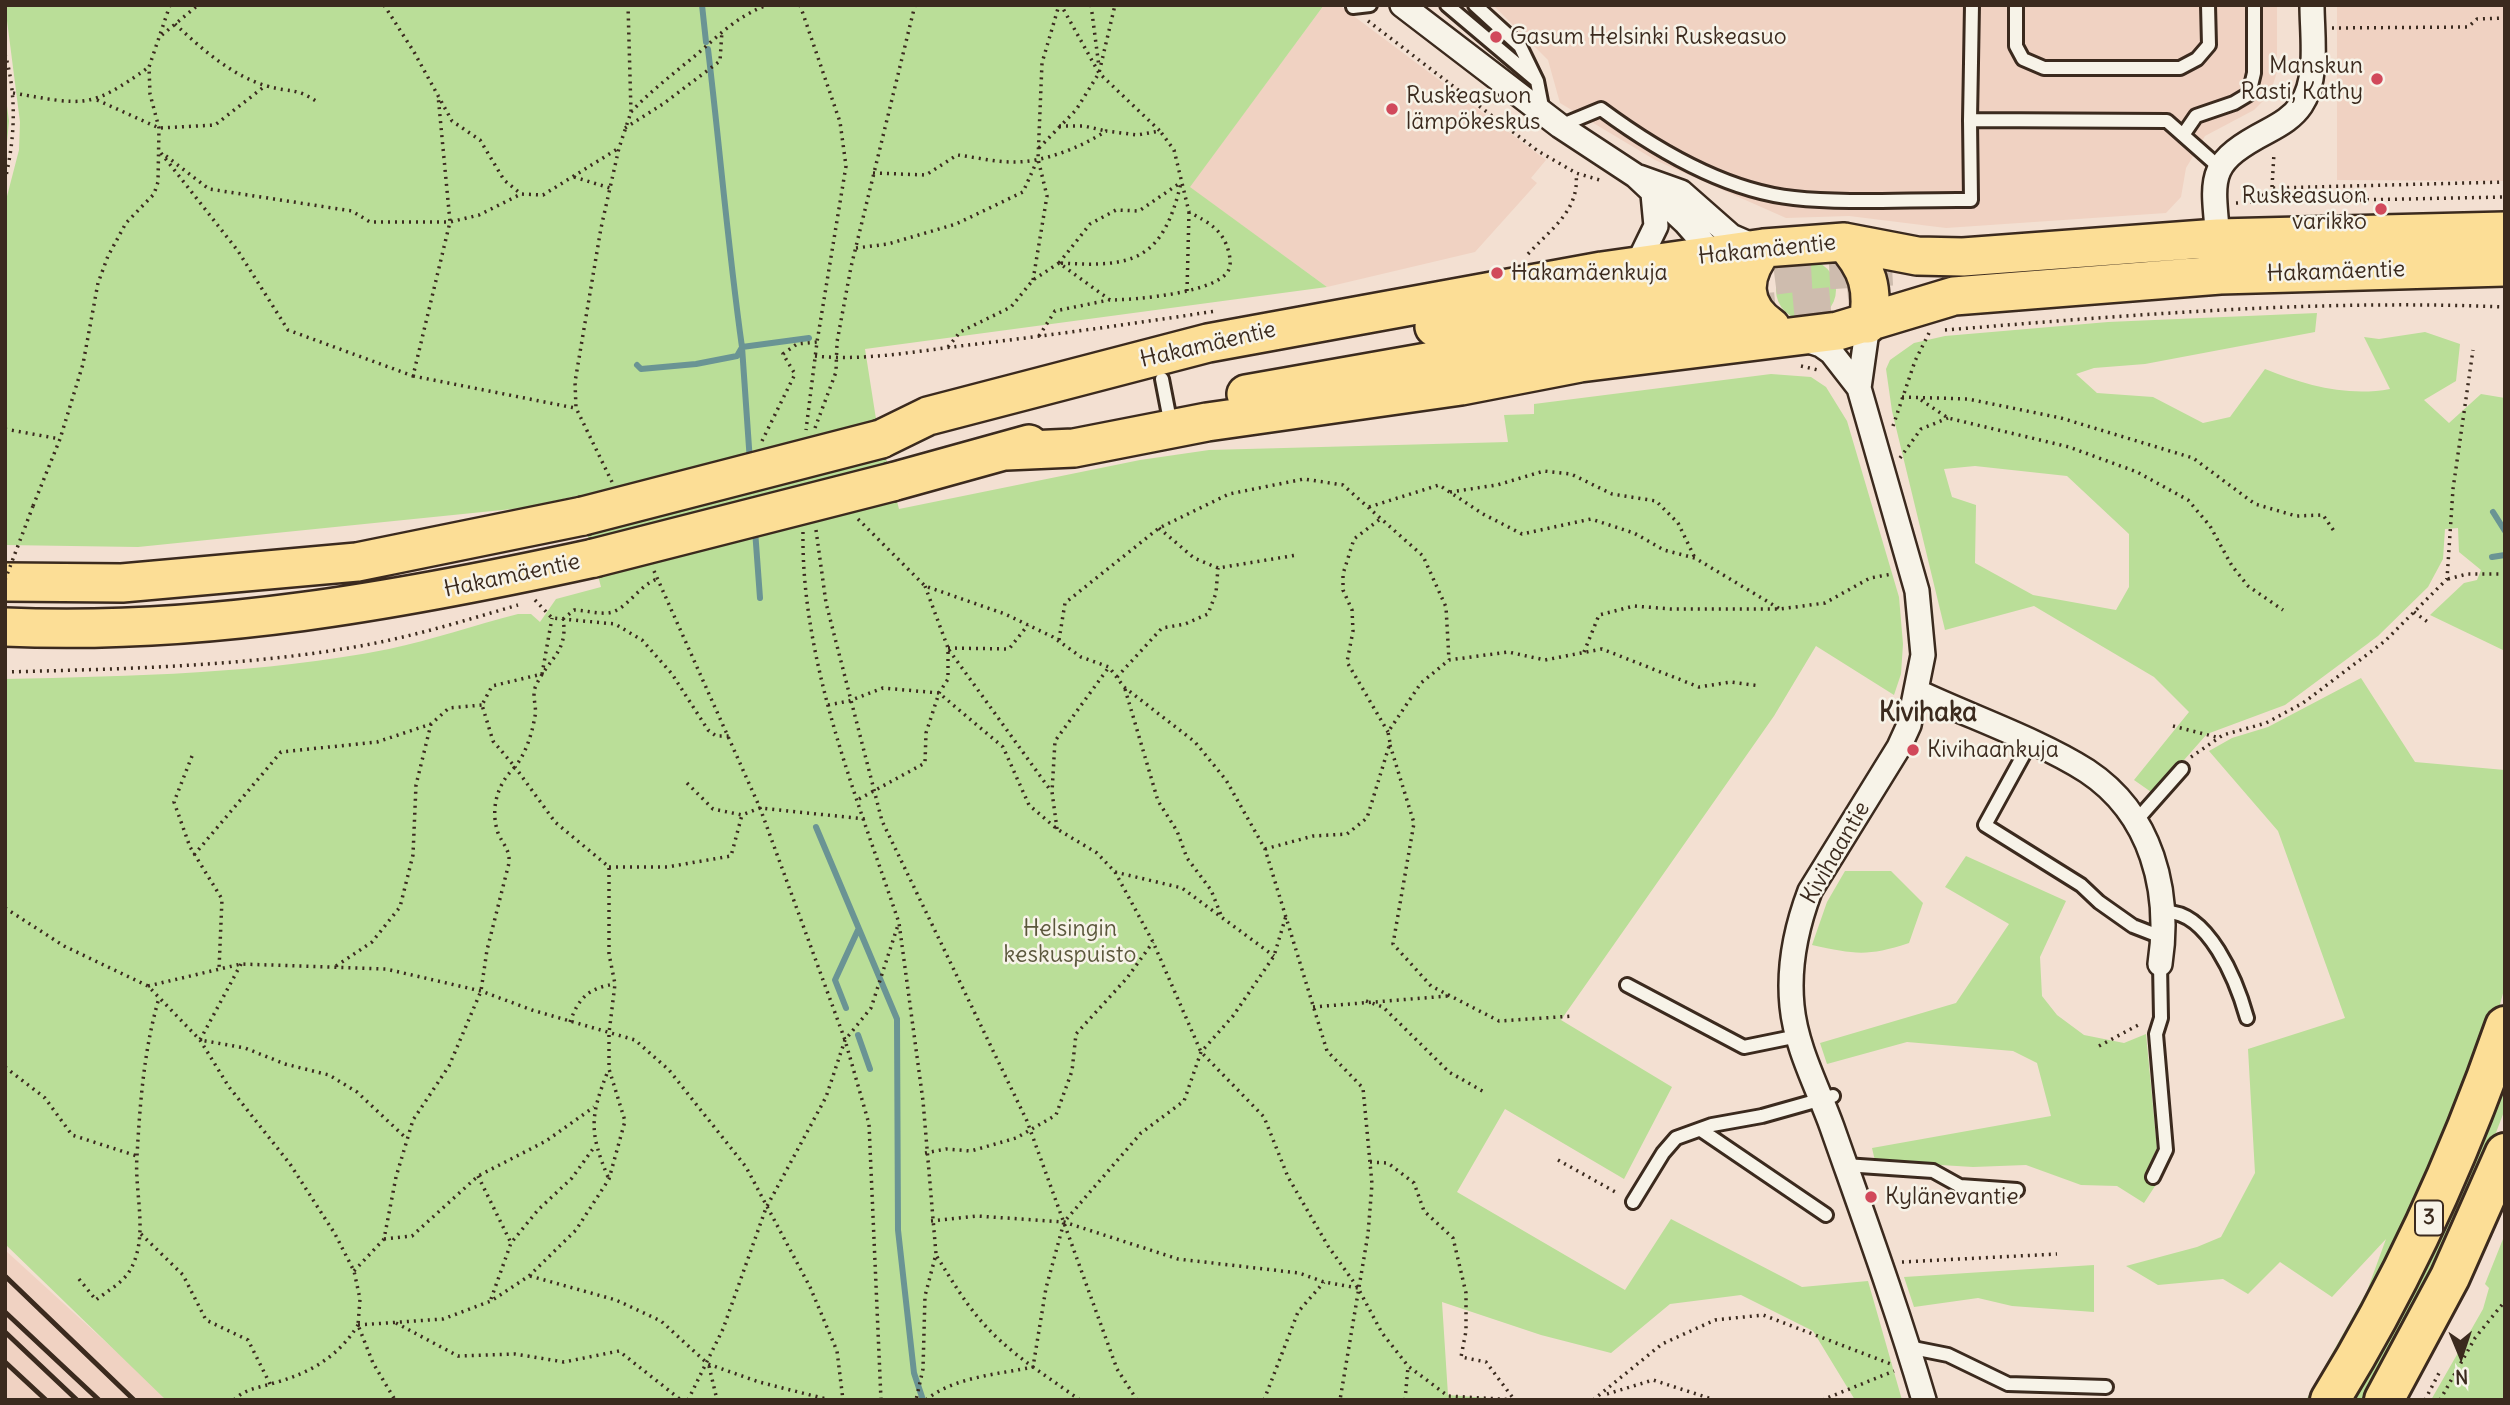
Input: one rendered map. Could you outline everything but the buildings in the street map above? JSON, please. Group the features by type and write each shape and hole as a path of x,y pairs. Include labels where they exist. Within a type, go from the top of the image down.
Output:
{"highway":[{"name":"3","path":"2330,1400 2409,1262 2473,1119 2505,1026"},
{"name":"3","path":"2384,1400 2450,1277 2505,1153"}],"main road":[{"name":"Hakamäentie","path":"5,570 17,582 122,583 357,562 583,516 881,439 928,433 1088,393 1165,394 1303,382 1539,342 1730,288 1764,248 1844,242 1917,256 1952,257 2216,221 2505,231"},
{"path":"2216,221 2220,275"},
{"path":"1844,242 1864,266 1869,279 1871,294 1868,324"},
{"path":"1730,288 1746,287 1749,272 1764,248"},
{"name":"Hakamäentie","path":"881,439 928,416 1208,343 1310,322 1637,265 1730,288"},
{"name":"Hakamäentie","path":"1006,451 1074,448 1208,422 1449,388 1580,363 1793,337 1868,324 1954,296 2220,275 2505,267"},
{"path":"1730,288 1762,321 1793,337"},
{"name":"Hakamäentie","path":"5,627 52,629 247,618 357,605 594,558 1006,451 1165,394"},
{"path":"5,646 52,629"}],"street":[{"path":"1402,5 1552,119 1636,176 1685,222 1730,288"},
{"path":"2216,221 2212,189 2219,167 2239,147 2293,115 2303,103 2312,76 2312,5"},
{"path":"1636,176 1681,192 1731,236 1744,244 1764,248"},
{"path":"1637,265 1653,239 1656,226 1653,194"},
{"name":"Kivihaantie","path":"1859,388 1868,324"},
{"name":"Kivihaantie","path":"1793,337 1821,345 1831,352 1859,388 1917,591 1923,655 1909,725 1899,747 1810,891 1800,919 1791,975 1792,1006 1798,1036 1827,1097 1845,1165 1924,1400"},
{"path":"1917,692 2087,771 2115,795 2135,821 2152,852 2162,882 2164,938 2160,964"}],"lane":[{"path":"1353,7 1370,5"},
{"path":"1447,5 1537,81"},
{"path":"1475,5 1520,46 1552,119 1601,109 1647,142 1686,162 1762,192 1784,197 1971,200 1972,5"},
{"path":"2016,5 2016,46 2023,59 2044,68 2180,68 2197,59 2209,45 2208,5"},
{"path":"2183,135 2196,117 2234,103 2249,94 2254,73 2254,5"},
{"path":"1970,120 2167,121 2219,167"},
{"path":"2030,743 1984,825 2081,885 2099,902 2133,926 2164,938"},
{"path":"2135,821 2182,769"},
{"path":"2164,912 2177,911 2189,915 2208,938 2222,956 2240,992 2247,1018"},
{"path":"2152,1177 2166,1150 2156,1034 2161,1018 2160,964"},
{"path":"1627,985 1744,1048 1798,1036"},
{"path":"1633,1202 1663,1153 1676,1138 1701,1129 1827,1097"},
{"path":"1701,1129 1826,1215"},
{"path":"1845,1165 1933,1171 1960,1186 2017,1190"},
{"path":"1908,1347 1948,1355 2008,1384 2106,1387"}],"path":[{"path":"17,582 33,506 60,439 83,364 98,283 108,256 126,223 154,194 161,153 159,128 150,94 149,67 170,5"},
{"path":"160,37 198,5"},
{"path":"384,5 452,121 480,140 505,180 521,194"},
{"path":"614,485 576,408 575,382 610,187 631,112 628,5"},
{"path":"631,112 653,89 713,40 722,29 743,15 766,5"},
{"path":"800,5 832,93 845,152 840,213 817,342 805,443"},
{"path":"815,432 838,358 838,342 856,248 915,5"},
{"path":"1060,5 1099,73 1160,131 1174,150 1188,212 1186,291"},
{"path":"1033,280 1047,196 1038,159 1042,63 1060,5"},
{"path":"1091,5 1099,73"},
{"path":"1039,148 1076,110 1099,73 1115,5"},
{"path":"1353,7 1538,151 1576,173 1609,183"},
{"path":"2337,28 2468,27 2477,19 2505,18"},
{"path":"176,24 231,71 265,86 301,91 319,103"},
{"path":"625,129 720,61 722,29"},
{"path":"5,54 13,93 12,151 5,180"},
{"path":"13,93 78,103 97,100 118,90 149,67"},
{"path":"97,100 159,128 215,125 265,86"},
{"path":"413,376 450,222 438,95"},
{"path":"1058,126 1084,126 1137,135 1160,131"},
{"path":"873,173 926,176 957,155 1013,163 1038,159 1091,141 1105,131"},
{"path":"2272,188 2274,147"},
{"path":"161,153 209,189 352,211 370,222 450,222 479,215 521,194 543,195 619,148"},
{"path":"161,153 238,251 288,330 413,376 576,408"},
{"path":"856,248 888,244 956,224 1023,192 1038,159"},
{"path":"1522,261 1572,206 1578,191 1576,173"},
{"path":"574,177 610,187"},
{"path":"2216,221 2255,202 2272,188 2505,182"},
{"path":"948,347 960,332 1011,307 1033,280 1059,262 1090,224 1116,210 1139,211 1181,183"},
{"path":"1059,262 1100,265 1136,258 1153,246 1172,218 1181,183"},
{"path":"2255,202 2505,197"},
{"path":"1039,336 1055,311 1110,300 1203,288 1226,274 1230,261 1218,228 1188,212"},
{"path":"1059,262 1110,300"},
{"path":"1943,330 2164,312 2412,303 2505,307"},
{"path":"815,356 838,358 948,347 1226,309"},
{"path":"1889,436 1929,331"},
{"path":"760,446 795,374 783,354 797,344 817,342"},
{"path":"2447,579 2453,489 2473,350"},
{"path":"1902,397 1968,399 2061,418 2193,458 2255,504 2296,516 2323,515 2336,534"},
{"path":"1920,399 1948,418 2069,447 2137,472 2188,500 2210,526 2232,566 2248,586 2283,610"},
{"path":"1897,463 1921,429 1948,418"},
{"path":"5,429 60,439"},
{"path":"1450,492 1497,485 1544,471 1572,474 1612,494 1656,500 1678,523 1695,558"},
{"path":"1059,641 1065,603 1159,528 1229,494 1304,479 1343,485 1423,556 1446,607 1449,660"},
{"path":"1369,507 1439,485 1483,514 1522,534 1591,519 1633,533 1664,550 1695,558 1780,609"},
{"path":"1380,520 1354,539 1343,574 1343,590 1352,610 1353,631 1347,662 1388,732 1413,823 1393,944 1431,986 1499,1021 1573,1016"},
{"path":"1159,528 1194,558 1218,568 1297,555"},
{"path":"817,537 820,577 849,701 882,821 1030,1130 1118,1369 1138,1400"},
{"path":"803,548 812,645 828,705 898,923 923,1101 925,1153 936,1254 973,1314 999,1342 1080,1400"},
{"path":"900,564 925,586 1005,614 1059,641 1082,657 1108,667 1124,687 1195,742 1226,780 1265,849 1327,1051 1363,1088 1372,1184 1368,1234 1340,1400"},
{"path":"652,566 760,808 845,1040 869,1124 881,1400"},
{"path":"1117,677 1162,628 1185,624 1208,614 1216,593 1218,568"},
{"path":"1584,652 1599,615 1634,606 1671,609 1780,609 1825,603 1870,578 1898,573"},
{"path":"2182,769 2194,752 2218,737 2266,723 2302,703 2385,641 2447,579 2467,575 2505,574"},
{"path":"563,619 575,610 610,613 617,610 644,584 658,579"},
{"path":"925,586 948,648 1052,792"},
{"path":"5,672 175,666 341,649 434,629 548,596"},
{"path":"535,600 552,618 615,624 642,640 671,674 708,730 716,736 730,736"},
{"path":"2414,612 2429,623"},
{"path":"542,674 552,618"},
{"path":"354,1271 384,1239 413,1121 462,1038 481,991 487,950 510,851 498,832 494,808 506,775 524,755 536,715 534,692 542,674 562,647 565,634 563,619"},
{"path":"948,648 1009,649 1028,625"},
{"path":"859,799 925,762 926,733 939,693 948,679 948,648"},
{"path":"1388,732 1421,683 1449,660 1508,652 1545,660 1602,649 1699,687 1731,682 1760,686"},
{"path":"1057,829 1052,792 1055,741 1108,667"},
{"path":"542,674 492,686 482,705 493,741 555,822 609,867 667,867 731,856 742,815"},
{"path":"1124,687 1157,801 1177,831 1187,858 1211,890 1221,915"},
{"path":"828,705 849,701 883,688 939,693 1003,747 1029,805 1057,829 1097,853 1115,872 1153,942 1201,1052 1264,1117 1288,1177 1328,1246 1358,1288 1382,1333 1408,1366 1448,1395 1515,1399"},
{"path":"194,855 281,752 377,742 431,724 449,708 482,705"},
{"path":"334,967 372,942 400,907 413,855 416,785 431,724"},
{"path":"2173,726 2201,736 2218,737"},
{"path":"1265,849 1313,836 1347,834 1367,818 1390,743"},
{"path":"192,755 174,802 194,855 222,899 219,969"},
{"path":"687,783 713,809 742,815 760,808 865,819"},
{"path":"358,1325 443,1319 491,1301 528,1276 576,1230 609,1179 625,1121 609,1069 609,1033 615,984 609,954 609,867"},
{"path":"1115,872 1182,888 1275,956"},
{"path":"5,908 64,946 148,986 200,1040 229,1087 290,1164 335,1234 354,1271 360,1299 358,1325 373,1363 395,1400"},
{"path":"1033,1367 1046,1288 1064,1222 1141,1133 1184,1101 1201,1052 1233,1016 1275,956 1286,914"},
{"path":"688,1400 708,1364 766,1208 826,1097 845,1040 871,1008 898,923"},
{"path":"925,1153 946,1149 971,1151 1016,1138 1056,1115 1072,1071 1076,1034 1127,978 1153,942"},
{"path":"200,1040 241,964"},
{"path":"148,986 241,964 386,969 481,991 635,1040 669,1070 746,1167 810,1287 837,1351 844,1400"},
{"path":"570,1021 577,1002 594,987 615,984"},
{"path":"1312,1007 1450,996"},
{"path":"79,1279 96,1300 128,1273 141,1234 137,1198 137,1156 147,1038 159,998"},
{"path":"1366,1001 1383,1007 1450,1072 1486,1093"},
{"path":"2099,1046 2139,1024 2161,1018"},
{"path":"200,1040 244,1048 285,1064 329,1075 357,1092 407,1139"},
{"path":"5,1067 45,1098 72,1135 137,1156"},
{"path":"609,1069 594,1107 595,1146 609,1179"},
{"path":"384,1239 412,1236 478,1176 546,1141 594,1107"},
{"path":"491,1301 511,1243 538,1210 572,1178 595,1146"},
{"path":"1558,1160 1633,1202"},
{"path":"1370,1162 1388,1163 1414,1183 1424,1211 1453,1238 1466,1293 1466,1331 1461,1357 1486,1362 1515,1399"},
{"path":"478,1176 511,1243"},
{"path":"931,1221 977,1216 1064,1222 1178,1259 1299,1273 1324,1282 1358,1288"},
{"path":"141,1234 183,1275 205,1320 248,1340 270,1384"},
{"path":"916,1400 923,1369 925,1296 936,1254"},
{"path":"1880,1266 1894,1262 2057,1254"},
{"path":"528,1276 617,1300 660,1321 708,1364 759,1382 830,1400"},
{"path":"1264,1400 1298,1312 1324,1282"},
{"path":"2440,1400 2475,1338 2505,1301"},
{"path":"1594,1400 1662,1344 1715,1320 1763,1315 1903,1368 1822,1400"},
{"path":"394,1322 458,1356 515,1354 564,1362 619,1351 681,1400"},
{"path":"234,1400 243,1391 304,1374 347,1343 358,1325"},
{"path":"708,1364 717,1400"},
{"path":"1405,1400 1408,1366"},
{"path":"926,1400 935,1392 961,1383 1033,1367"},
{"path":"2426,1400 2439,1374"},
{"path":"1603,1395 1653,1380 1715,1400"},
{"path":"1444,1400 1448,1395"}],"shaded area":[{"path":"1324,5 1339,5 1546,160 1531,178 1537,183 1475,252 1327,287 1189,187"},
{"path":"1493,5 2277,5 2277,72 2270,94 2254,110 2205,136 2186,168 2181,197 2166,213 1946,228 1849,216 1786,218 1655,160 1560,103 1548,60"},
{"path":"2337,5 2505,5 2505,181 2337,180"},
{"path":"5,1250 154,1386 166,1400 5,1400"}],"green space":[{"name":"Helsingin keskuspuisto","path":"5,5 1324,5 1190,187 1327,287 865,349 876,419 899,509 1140,460 1209,450 1508,442 1504,415 1534,414 1534,404 1771,374 1811,377 1826,387 1847,421 1899,597 1903,644 1901,674 1894,695 1816,646 1774,716 1561,1020 1672,1087 1624,1179 1505,1109 1457,1192 1625,1290 1671,1219 1802,1287 1868,1281 1902,1400 1855,1400 1813,1331 1741,1295 1670,1304 1611,1353 1541,1335 1442,1302 1448,1395 1513,1400 166,1400 5,1244 5,679 246,669 342,657 389,649 518,614 531,614 540,622 556,599 601,587 577,496 522,508 138,547 5,545 5,204 19,150 20,122"},
{"path":"5,91 9,121 5,164"},
{"path":"1806,260 1827,269 1836,290 1827,311 1806,320 1785,311 1776,290 1785,269"},
{"path":"2317,313 2315,332 2145,364 2094,368 2076,374 2097,393 2153,397 2203,423 2230,417 2265,369 2326,388 2358,392 2390,389 2364,337 2379,339 2425,332 2460,344 2456,381 2424,400 2449,423 2481,394 2505,398 2505,651 2430,615 2464,583 2477,580 2481,570 2459,552 2458,528 2445,529 2443,559 2428,587 2378,636 2285,705 2207,734 2154,794 2134,780 2189,712 2154,677 2034,606 1945,630 1892,411 1886,369 1890,360 1914,343 1945,336 2108,322","holes":["1975,466 2067,476 2129,534 2129,587 2116,610 2033,595 1975,563 1976,505 1952,497 1944,469"]},
{"path":"2361,678 2415,762 2505,770 2505,986 2492,1034 2466,1106 2319,1400 2306,1400 2367,1291 2386,1239 2332,1297 2280,1262 2248,1294 2223,1279 2158,1285 2126,1266 2197,1247 2221,1237 2255,1173 2248,1049 2345,1018 2278,831 2209,751 2232,738 2268,727"},
{"path":"1966,856 2066,901 2040,957 2042,996 2057,1015 2084,1035 2124,1043 2146,1034 2157,1148 2144,1176 2157,1183 2144,1203 2117,1186 2081,1185 2026,1165 1973,1167 1875,1161 1872,1148 2051,1116 2037,1063 2013,1051 1907,1042 1827,1064 1820,1043 1956,1003 2009,924 1945,887"},
{"path":"1845,871 1891,871 1923,903 1909,943 1860,953 1812,945 1827,902"},
{"path":"2505,1081 2505,1109 2489,1151 2409,1322 2365,1400 2350,1400"},
{"path":"2505,1234 2505,1400 2431,1400 2483,1309 2489,1288 2485,1284"},
{"path":"2094,1265 2094,1312 2012,1306 1978,1298 1914,1307 1904,1277"}],"waterway":[{"path":"702,5 706,42"},
{"path":"708,49 742,347 809,338"},
{"path":"742,347 750,462"},
{"path":"637,365 641,369 696,364 737,356 741,349"},
{"path":"2493,512 2505,531"},
{"path":"755,530 760,598"},
{"path":"2492,557 2505,555"},
{"path":"816,827 897,1019 898,1230 914,1373 923,1400"},
{"path":"846,1008 835,980 858,930"},
{"path":"858,1035 870,1069"}],"tunnel":[{"path":"1720,283 1807,272 1892,267"},
{"path":"1739,314 1902,299"}],"railway":[{"path":"5,1276 134,1400"},
{"path":"5,1312 99,1400"},
{"path":"5,1332 77,1400"},
{"path":"5,1362 46,1400"}],"place":[{"name":"Gasum Helsinki Ruskeasuo","path":"1496,37"},
{"name":"Manskun Rasti, Kathy","path":"2377,79"},
{"name":"Ruskeasuon lämpökeskus","path":"1392,109"},
{"name":"Ruskeasuon varikko","path":"2381,209"},
{"name":"Hakamäenkuja","path":"1497,273"},
{"name":"Kivihaankuja","path":"1913,750"},
{"name":"Kylänevantie","path":"1871,1197"}],"district":[{"name":"Kivihaka","path":"1928,714"}]}
